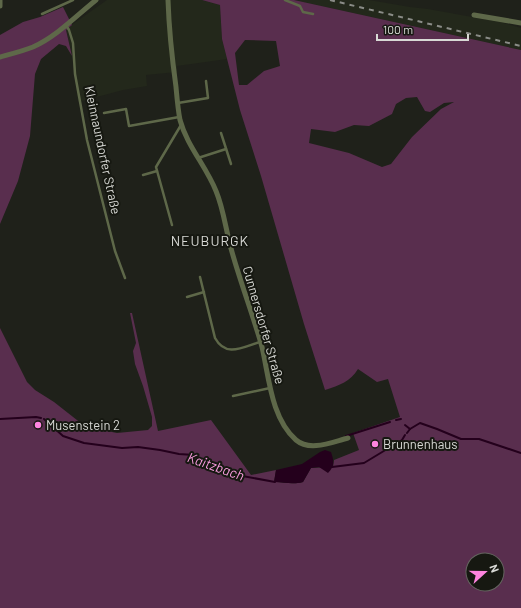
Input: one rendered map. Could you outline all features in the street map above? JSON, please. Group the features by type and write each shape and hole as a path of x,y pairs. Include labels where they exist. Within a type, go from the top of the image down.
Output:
{"street":[{"path":"0,0 0,6"},
{"path":"0,57 43,42 96,0"},
{"name":"Cunnersdorfer Straße","path":"168,0 180,117 185,134 208,174 218,196 232,253 260,342 276,409 290,434 299,442 313,446 348,438"},
{"path":"474,14 521,23"}],"lane":[{"path":"42,14 73,0"},
{"path":"285,0 300,6 303,12 313,14"},
{"name":"Kleinnaundorfer Straße","path":"66,25 69,30 72,43 75,74 87,140 115,251 125,278"},
{"path":"178,103 208,98 206,81"},
{"path":"104,113 126,109 129,126 180,117"},
{"path":"172,225 156,167 182,124"},
{"path":"221,133 231,164"},
{"path":"198,158 226,149"},
{"path":"143,174 156,171"},
{"path":"200,277 215,338 219,345 226,349 234,350 260,342"},
{"path":"187,297 204,292"},
{"path":"233,396 270,388"}],"shaded area":[{"path":"107,0 202,0 220,5 222,39 227,59 177,66 177,72 146,75 147,86 123,90 78,102 72,56 66,29"},
{"path":"202,0 294,0 521,50 521,608 0,608 0,328 27,382 35,390 54,402 82,424 117,433 148,430 152,426 152,417 135,364 133,351 136,343 130,313 132,313 158,431 211,420 251,475 276,470 274,482 303,482 311,468 333,467 334,460 359,450 353,433 400,417 388,379 377,382 358,369 348,380 340,385 325,390 240,110 222,39 220,5","holes":["245,40 276,41 280,66 264,71 247,85 239,85 235,53","417,97 425,111 430,112 444,103 454,102 441,109 412,137 391,164 382,167 349,153 309,143 311,129 335,132 354,125 369,126 392,114 396,104 406,98"]},
{"path":"294,0 369,0 500,22 521,28 521,50"},
{"path":"63,7 72,25 66,30 72,56 66,46 59,44 41,59 35,74 30,136 18,181 0,224 0,35 23,22 40,17"},
{"path":"325,450 331,452 333,461 333,466 328,473 319,467 311,468 303,482 274,482 276,470 302,464"}],"waterway":[{"name":"Kaitzbach","path":"0,419 41,418"},
{"name":"Kaitzbach","path":"44,419 63,436 84,443 122,448 138,447 194,455 212,467 237,475 275,482"},
{"path":"396,420 401,419"},
{"path":"346,436 390,422"},
{"name":"Kaitzbach","path":"407,433 410,429 420,423 461,439 479,439 521,453"},
{"name":"Kaitzbach","path":"405,425 410,429"},
{"name":"Kaitzbach","path":"332,467 364,463 402,440 405,435"}],"railway":[{"path":"330,0 521,46"}],"place":[{"name":"Musenstein 2","path":"38,425"},
{"name":"Brunnenhaus","path":"375,444"}],"district":[{"name":"NEUBURGK","path":"210,240"}]}
